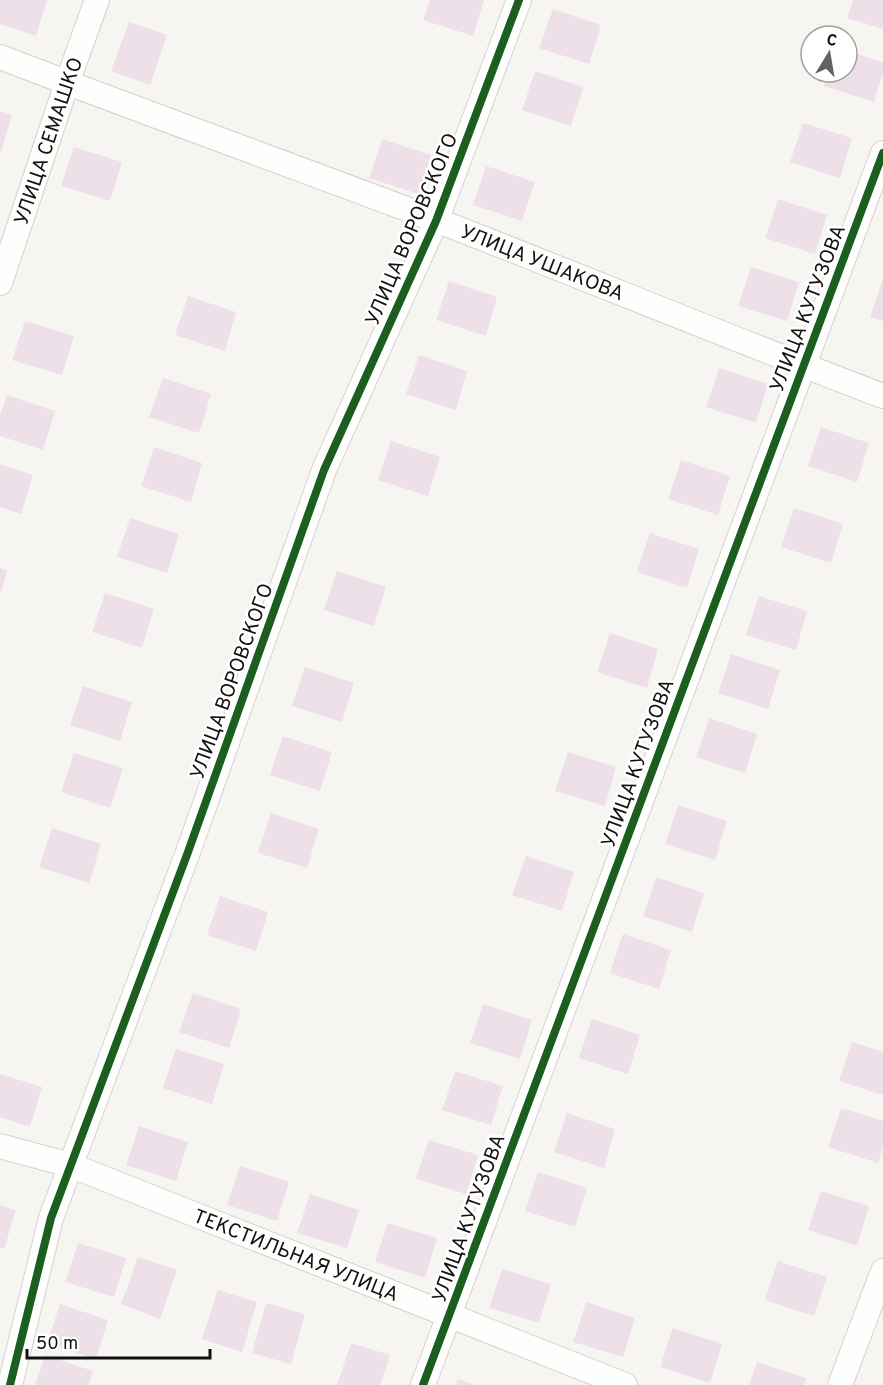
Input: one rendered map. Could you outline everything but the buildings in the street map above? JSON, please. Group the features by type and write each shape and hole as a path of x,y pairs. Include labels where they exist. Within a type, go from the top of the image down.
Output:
{"street":[{"name":"УЛИЦА СЕМАШКО","path":"0,283 97,0"},
{"name":"УЛИЦА ВОРОВСКОГО","path":"10,1385 51,1218 188,852 324,470 436,220 519,0"},
{"name":"УЛИЦА УШАКОВА","path":"0,57 436,220 883,396"},
{"name":"УЛИЦА КУТУЗОВА","path":"423,1385 883,153"},
{"name":"ТЕКСТИЛЬНАЯ УЛИЦА","path":"0,1146 70,1166 626,1385"},
{"path":"840,1385 883,1271"}],"cycle path":[{"path":"10,1385 51,1218 188,852 324,470 436,221 519,0"},
{"path":"423,1385 883,153"}]}
